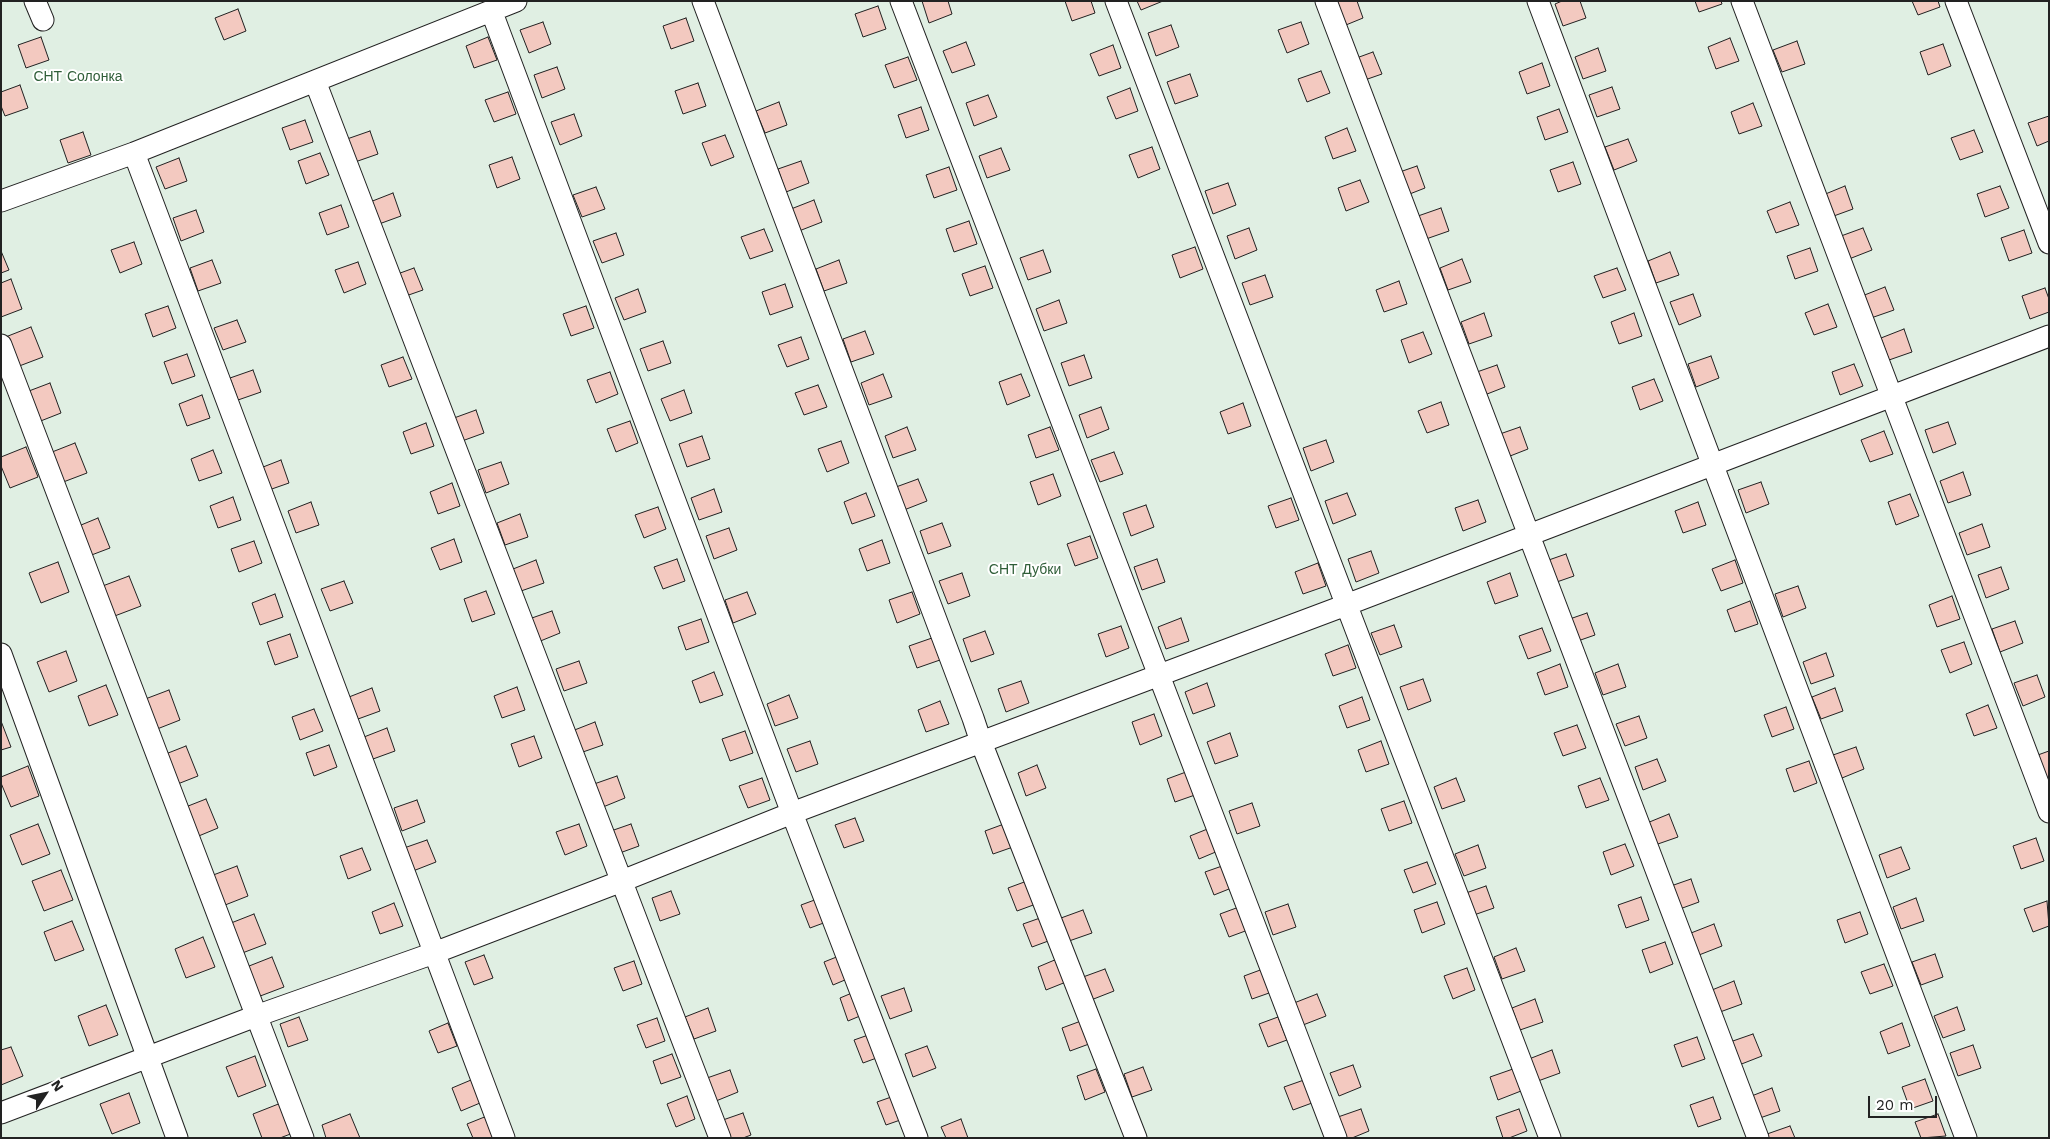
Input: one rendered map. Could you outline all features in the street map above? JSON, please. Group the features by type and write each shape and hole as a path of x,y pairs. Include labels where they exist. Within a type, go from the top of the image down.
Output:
{"street":[{"path":"1,202 134,153 516,1"},
{"path":"704,1 981,742 1136,1138"},
{"path":"901,1 1336,1138"},
{"path":"1116,1 1550,1138"},
{"path":"1326,1 1758,1138"},
{"path":"1538,1 1966,1138"},
{"path":"1742,1 2049,812"},
{"path":"1956,1 2049,243"},
{"path":"494,18 916,1138"},
{"path":"314,82 720,1138"},
{"path":"134,153 504,1138"},
{"path":"1,1113 256,1016 434,953 792,813 1346,605 2049,336"},
{"path":"1,346 304,1138"},
{"path":"1,654 177,1138"}],"green space":[{"name":"СНТ Дубки","path":"1,1 2049,1 2049,1138 1,1138"}],"building":[{"path":"922,1 948,1 952,14 929,23"},
{"path":"1065,1 1091,1 1095,13 1072,21"},
{"path":"1137,1 1163,1 1141,10"},
{"path":"1340,1 1357,1 1363,18 1341,27 1332,4"},
{"path":"1562,1 1580,1 1586,18 1563,26 1555,4"},
{"path":"1695,1 1721,1 1722,4 1699,12"},
{"path":"1912,1 1938,1 1940,7 1918,15"},
{"path":"878,6 886,29 863,37 855,14"},
{"path":"238,9 246,31 224,40 215,18"},
{"path":"686,18 694,41 671,49 663,26"},
{"path":"543,22 551,44 529,53 520,30"},
{"path":"1301,22 1309,44 1287,53 1278,30"},
{"path":"1171,25 1179,47 1156,56 1148,33"},
{"path":"41,37 49,60 26,68 18,45"},
{"path":"488,37 497,60 474,68 466,46"},
{"path":"1730,38 1739,61 1716,69 1708,47"},
{"path":"1797,41 1805,64 1782,72 1773,50"},
{"path":"966,42 975,65 952,73 943,51"},
{"path":"1943,44 1951,66 1928,75 1920,52"},
{"path":"1113,45 1121,68 1099,76 1090,54"},
{"path":"1598,48 1606,71 1583,79 1575,57"},
{"path":"1373,52 1382,74 1359,82 1351,60"},
{"path":"908,57 917,80 894,88 885,65"},
{"path":"1542,63 1550,86 1527,94 1519,72"},
{"path":"557,67 565,89 542,98 534,75"},
{"path":"1321,71 1330,93 1307,102 1298,79"},
{"path":"1190,74 1198,96 1175,104 1167,82"},
{"path":"698,83 706,106 683,114 675,91"},
{"path":"20,85 28,108 5,116 1,106 1,92"},
{"path":"1612,87 1620,109 1597,117 1589,95"},
{"path":"1130,88 1138,111 1116,119 1107,97"},
{"path":"508,92 516,114 494,122 485,100"},
{"path":"988,95 997,117 974,126 966,103"},
{"path":"779,102 787,125 765,133 756,111"},
{"path":"1753,103 1762,126 1739,134 1731,112"},
{"path":"921,107 929,130 906,138 898,115"},
{"path":"1559,109 1568,132 1545,140 1537,117"},
{"path":"574,114 582,136 560,145 551,122"},
{"path":"2049,116 2049,141 2037,146 2028,123"},
{"path":"305,120 313,142 290,150 282,128"},
{"path":"1347,128 1356,151 1333,159 1325,137"},
{"path":"1974,130 1983,152 1960,160 1951,138"},
{"path":"370,131 378,154 355,162 347,139"},
{"path":"83,132 91,155 68,163 60,140"},
{"path":"725,135 734,157 711,166 702,143"},
{"path":"1628,139 1637,161 1614,170 1605,147"},
{"path":"1152,147 1160,169 1138,178 1129,155"},
{"path":"1001,148 1010,170 987,178 979,156"},
{"path":"320,153 329,175 306,184 298,161"},
{"path":"512,157 520,179 497,188 489,165"},
{"path":"179,158 187,181 165,189 156,167"},
{"path":"801,161 809,183 786,192 778,169"},
{"path":"1573,162 1581,184 1558,192 1550,170"},
{"path":"1417,166 1425,188 1402,197 1394,174"},
{"path":"949,167 957,190 934,198 926,175"},
{"path":"1360,180 1369,202 1346,211 1338,188"},
{"path":"1228,183 1236,205 1213,214 1205,191"},
{"path":"1845,186 1853,209 1831,217 1823,195"},
{"path":"2000,186 2009,208 1985,217 1977,194"},
{"path":"596,187 605,209 582,217 573,195"},
{"path":"393,193 401,216 379,224 370,202"},
{"path":"814,200 822,222 799,231 791,209"},
{"path":"1790,202 1799,225 1776,233 1767,211"},
{"path":"341,205 349,227 327,235 319,213"},
{"path":"1441,208 1449,231 1426,239 1418,216"},
{"path":"196,210 204,232 181,241 173,218"},
{"path":"969,221 977,244 954,252 946,229"},
{"path":"1249,228 1257,250 1235,259 1227,236"},
{"path":"1863,228 1872,250 1849,259 1841,236"},
{"path":"764,229 773,251 750,259 741,237"},
{"path":"2024,230 2032,253 2009,261 2001,238"},
{"path":"616,233 624,255 602,263 593,241"},
{"path":"134,242 142,264 120,273 111,250"},
{"path":"1195,247 1203,269 1180,278 1172,255"},
{"path":"1810,248 1818,271 1795,279 1787,256"},
{"path":"1043,250 1051,272 1028,280 1020,258"},
{"path":"1,251 9,270 1,273"},
{"path":"1670,252 1679,275 1656,283 1648,261"},
{"path":"1462,259 1471,282 1448,290 1440,268"},
{"path":"212,260 221,283 198,291 190,268"},
{"path":"839,260 847,283 824,291 816,269"},
{"path":"358,262 366,284 344,293 335,270"},
{"path":"985,266 993,288 970,296 962,274"},
{"path":"414,268 423,290 400,298 392,276"},
{"path":"1617,268 1626,290 1603,298 1594,276"},
{"path":"1265,275 1273,297 1250,305 1242,283"},
{"path":"11,279 22,309 1,317 1,283"},
{"path":"1399,281 1407,304 1384,312 1376,290"},
{"path":"785,284 793,307 770,315 762,292"},
{"path":"1885,287 1894,310 1871,318 1862,296"},
{"path":"2045,288 2049,299 2049,312 2030,319 2022,296"},
{"path":"638,289 646,312 624,320 615,298"},
{"path":"1693,294 1701,316 1679,325 1670,302"},
{"path":"1059,300 1067,323 1044,331 1036,309"},
{"path":"1828,304 1837,327 1814,335 1805,313"},
{"path":"168,306 176,328 153,337 145,314"},
{"path":"586,306 594,328 571,336 563,314"},
{"path":"1484,313 1492,336 1469,344 1461,322"},
{"path":"1634,313 1642,336 1619,344 1611,322"},
{"path":"237,320 246,342 223,350 214,328"},
{"path":"31,327 43,357 14,368 3,338"},
{"path":"1904,329 1912,352 1889,360 1881,338"},
{"path":"865,331 874,354 851,362 843,339"},
{"path":"1423,332 1432,354 1409,363 1401,340"},
{"path":"801,337 809,359 787,367 778,345"},
{"path":"663,341 671,363 648,371 640,349"},
{"path":"187,354 195,376 172,384 164,362"},
{"path":"1084,355 1092,378 1069,386 1061,363"},
{"path":"1711,356 1719,378 1696,387 1688,364"},
{"path":"403,357 412,379 389,387 381,365"},
{"path":"1854,364 1863,386 1840,395 1832,372"},
{"path":"1497,365 1505,387 1482,396 1474,373"},
{"path":"253,370 261,392 238,400 230,378"},
{"path":"610,372 618,394 596,403 587,380"},
{"path":"883,374 892,397 869,405 861,383"},
{"path":"1021,374 1030,396 1007,405 999,382"},
{"path":"1654,379 1663,401 1640,410 1632,387"},
{"path":"50,383 61,413 33,424 21,394"},
{"path":"818,385 827,407 804,415 795,393"},
{"path":"684,390 692,413 670,421 661,399"},
{"path":"202,395 210,418 187,426 179,404"},
{"path":"1441,402 1449,425 1427,433 1418,411"},
{"path":"1243,403 1251,426 1228,434 1220,412"},
{"path":"1101,407 1109,429 1087,438 1079,415"},
{"path":"476,410 484,433 462,441 454,418"},
{"path":"630,421 638,443 616,452 607,429"},
{"path":"1948,422 1956,444 1933,453 1925,430"},
{"path":"426,423 434,446 411,454 403,432"},
{"path":"907,427 916,450 893,458 885,436"},
{"path":"1050,427 1059,450 1036,458 1028,435"},
{"path":"1520,427 1528,449 1505,458 1497,435"},
{"path":"1884,431 1893,454 1870,462 1861,440"},
{"path":"702,436 710,459 687,467 679,444"},
{"path":"1326,440 1334,462 1311,471 1303,448"},
{"path":"841,441 849,463 827,472 818,449"},
{"path":"75,443 87,473 58,484 47,454"},
{"path":"26,447 38,477 10,488 1,466 1,457"},
{"path":"213,450 222,473 199,481 191,459"},
{"path":"1114,452 1123,474 1100,482 1091,460"},
{"path":"281,460 289,483 266,491 258,469"},
{"path":"501,462 509,484 486,493 478,470"},
{"path":"1963,472 1971,495 1948,503 1940,481"},
{"path":"1053,474 1061,496 1038,505 1030,482"},
{"path":"918,479 927,501 904,510 896,487"},
{"path":"1761,482 1769,504 1746,513 1738,490"},
{"path":"452,483 460,506 438,514 430,492"},
{"path":"714,489 722,512 699,520 691,498"},
{"path":"866,493 875,516 852,524 844,502"},
{"path":"1347,493 1356,515 1333,524 1325,501"},
{"path":"1910,494 1919,516 1896,525 1888,502"},
{"path":"233,497 241,520 218,528 210,506"},
{"path":"1291,498 1299,520 1276,528 1268,506"},
{"path":"1478,500 1486,522 1463,531 1455,508"},
{"path":"311,502 319,525 296,533 288,511"},
{"path":"1698,502 1706,525 1683,533 1675,511"},
{"path":"1146,505 1154,527 1131,536 1123,513"},
{"path":"658,507 666,529 644,538 635,515"},
{"path":"520,514 528,537 505,545 497,523"},
{"path":"98,518 110,548 81,559 69,530"},
{"path":"942,523 951,546 928,554 920,531"},
{"path":"1982,524 1990,547 1967,555 1959,533"},
{"path":"729,528 737,550 714,559 706,536"},
{"path":"1090,536 1098,558 1075,566 1067,544"},
{"path":"454,539 462,562 440,570 431,548"},
{"path":"882,540 890,563 867,571 859,549"},
{"path":"254,541 262,563 239,572 231,549"},
{"path":"1371,551 1379,573 1356,582 1348,559"},
{"path":"1566,554 1574,576 1551,584 1543,562"},
{"path":"677,559 685,581 663,589 654,567"},
{"path":"1157,559 1165,582 1142,590 1134,567"},
{"path":"536,560 544,583 521,591 513,569"},
{"path":"1735,560 1743,583 1721,591 1712,569"},
{"path":"58,562 69,592 41,603 29,573"},
{"path":"1318,563 1326,586 1303,594 1295,572"},
{"path":"2001,567 2009,589 1986,598 1978,575"},
{"path":"962,573 970,596 948,604 939,581"},
{"path":"1510,573 1518,596 1495,604 1487,582"},
{"path":"129,576 141,606 112,617 100,587"},
{"path":"344,581 353,603 330,611 321,589"},
{"path":"1798,586 1806,608 1783,617 1775,594"},
{"path":"486,591 495,614 472,622 464,599"},
{"path":"747,592 756,614 733,623 725,600"},
{"path":"912,592 920,614 897,623 889,600"},
{"path":"275,594 283,617 260,625 252,603"},
{"path":"1952,596 1960,619 1937,627 1929,605"},
{"path":"1750,601 1758,624 1735,632 1727,610"},
{"path":"552,611 560,633 538,642 529,619"},
{"path":"1587,613 1595,635 1572,643 1564,621"},
{"path":"1181,618 1189,641 1166,649 1158,627"},
{"path":"701,619 709,642 686,650 678,627"},
{"path":"2015,621 2023,643 2000,652 1992,629"},
{"path":"1394,625 1402,647 1380,655 1371,633"},
{"path":"1121,626 1129,648 1106,657 1098,634"},
{"path":"1542,628 1551,651 1528,659 1519,636"},
{"path":"985,631 994,654 971,662 963,639"},
{"path":"290,634 298,657 275,665 267,642"},
{"path":"932,638 940,660 917,668 909,646"},
{"path":"1964,642 1972,664 1950,673 1941,650"},
{"path":"1348,645 1356,668 1333,676 1325,654"},
{"path":"66,651 77,681 49,692 37,662"},
{"path":"1826,653 1834,676 1811,684 1803,662"},
{"path":"579,661 587,683 564,691 556,669"},
{"path":"1560,664 1568,687 1545,695 1537,673"},
{"path":"1618,664 1626,687 1603,695 1595,673"},
{"path":"714,672 723,695 700,703 692,681"},
{"path":"2037,675 2045,697 2023,706 2014,683"},
{"path":"1423,679 1431,701 1408,710 1400,687"},
{"path":"1021,681 1029,703 1006,712 998,689"},
{"path":"1207,683 1215,706 1193,714 1185,692"},
{"path":"106,685 118,715 89,726 78,696"},
{"path":"517,687 525,710 502,718 494,696"},
{"path":"372,688 380,711 358,719 349,697"},
{"path":"1835,688 1843,711 1821,719 1812,697"},
{"path":"169,690 180,720 152,731 140,701"},
{"path":"789,695 798,718 775,726 767,704"},
{"path":"1362,697 1370,720 1347,728 1339,706"},
{"path":"940,701 949,724 926,732 918,710"},
{"path":"1988,705 1997,728 1974,736 1966,714"},
{"path":"1786,707 1794,729 1772,737 1764,715"},
{"path":"314,709 323,731 300,740 292,717"},
{"path":"1154,714 1162,736 1140,745 1132,722"},
{"path":"1639,716 1647,738 1625,746 1616,724"},
{"path":"1,721 11,747 1,750"},
{"path":"595,722 603,745 580,753 572,731"},
{"path":"1577,725 1586,748 1563,756 1554,733"},
{"path":"387,728 395,751 373,759 364,737"},
{"path":"745,731 753,753 730,761 722,739"},
{"path":"1230,733 1238,756 1215,764 1207,742"},
{"path":"534,736 542,758 519,767 511,744"},
{"path":"810,741 818,764 796,772 787,749"},
{"path":"1381,741 1389,764 1366,772 1358,750"},
{"path":"329,745 337,767 314,776 306,753"},
{"path":"186,746 198,776 170,787 158,757"},
{"path":"1856,747 1864,769 1842,778 1833,755"},
{"path":"2049,751 2049,777 2043,779 2035,756"},
{"path":"1657,759 1666,781 1643,790 1635,767"},
{"path":"1809,761 1817,783 1794,792 1786,769"},
{"path":"1037,765 1046,788 1026,796 1018,773"},
{"path":"28,766 39,796 11,807 1,783 1,777"},
{"path":"1186,772 1195,795 1175,802 1167,779"},
{"path":"617,776 625,798 603,807 594,784"},
{"path":"762,778 770,800 748,808 739,786"},
{"path":"1456,778 1465,801 1442,809 1434,787"},
{"path":"1600,778 1609,800 1586,808 1578,786"},
{"path":"206,799 218,828 189,840 178,810"},
{"path":"417,800 425,822 402,831 394,808"},
{"path":"1404,801 1412,823 1389,831 1381,809"},
{"path":"1252,803 1260,826 1237,834 1229,811"},
{"path":"1669,814 1678,837 1655,845 1647,823"},
{"path":"855,818 864,841 844,848 835,825"},
{"path":"38,824 50,854 22,865 10,835"},
{"path":"579,824 587,846 565,855 556,832"},
{"path":"631,824 639,846 617,854 608,832"},
{"path":"1004,824 1013,847 993,854 985,831"},
{"path":"1210,828 1218,851 1199,859 1190,836"},
{"path":"2036,838 2044,861 2021,869 2013,846"},
{"path":"427,840 436,862 413,871 404,848"},
{"path":"1625,844 1634,866 1611,875 1603,852"},
{"path":"1478,845 1486,868 1464,876 1455,854"},
{"path":"1901,847 1910,869 1887,878 1879,855"},
{"path":"362,848 371,870 348,879 340,856"},
{"path":"1427,862 1436,884 1413,893 1404,870"},
{"path":"1225,865 1234,887 1214,895 1205,872"},
{"path":"237,866 248,896 220,907 208,877"},
{"path":"61,870 73,900 44,911 32,881"},
{"path":"1691,879 1699,902 1677,910 1668,887"},
{"path":"1027,881 1036,904 1017,911 1008,888"},
{"path":"1486,886 1494,908 1471,916 1463,894"},
{"path":"671,891 680,914 660,921 652,898"},
{"path":"1641,897 1649,920 1626,928 1618,905"},
{"path":"820,898 829,921 810,928 801,905"},
{"path":"1916,898 1924,921 1901,929 1893,907"},
{"path":"2047,901 2049,926 2033,932 2024,909"},
{"path":"1437,902 1445,924 1422,933 1414,910"},
{"path":"394,903 403,926 380,934 372,912"},
{"path":"1288,904 1296,927 1273,935 1265,912"},
{"path":"1239,907 1248,930 1229,937 1220,914"},
{"path":"1083,910 1092,933 1069,941 1061,918"},
{"path":"1860,912 1868,934 1845,943 1837,920"},
{"path":"254,914 266,944 237,955 226,925"},
{"path":"1043,917 1051,940 1032,947 1023,924"},
{"path":"72,921 84,950 55,961 44,932"},
{"path":"1714,924 1722,946 1699,955 1691,933"},
{"path":"203,937 215,967 186,978 175,949"},
{"path":"1665,942 1673,964 1650,973 1642,950"},
{"path":"1516,948 1525,971 1502,979 1494,957"},
{"path":"844,954 852,977 833,985 824,962"},
{"path":"1935,954 1943,977 1921,985 1912,962"},
{"path":"484,955 493,978 474,985 465,962"},
{"path":"272,957 284,987 255,998 244,968"},
{"path":"1057,959 1066,982 1046,990 1038,967"},
{"path":"634,961 642,984 623,991 614,968"},
{"path":"1884,964 1893,986 1870,994 1861,972"},
{"path":"1467,968 1475,990 1453,999 1444,976"},
{"path":"1105,969 1114,991 1091,1000 1083,977"},
{"path":"1263,969 1272,992 1252,999 1244,976"},
{"path":"1734,981 1742,1004 1720,1012 1712,990"},
{"path":"904,988 912,1011 890,1019 881,996"},
{"path":"859,990 867,1013 848,1021 840,998"},
{"path":"1317,994 1326,1016 1303,1025 1294,1003"},
{"path":"1535,999 1543,1022 1520,1030 1512,1008"},
{"path":"106,1005 118,1035 89,1046 78,1016"},
{"path":"1957,1007 1965,1030 1943,1038 1934,1016"},
{"path":"708,1008 716,1031 694,1039 685,1017"},
{"path":"299,1017 308,1040 288,1047 280,1024"},
{"path":"1278,1017 1287,1040 1268,1047 1259,1024"},
{"path":"657,1018 665,1041 646,1048 637,1025"},
{"path":"1081,1021 1089,1044 1070,1051 1062,1028"},
{"path":"448,1023 457,1046 438,1053 429,1031"},
{"path":"1902,1023 1910,1046 1888,1054 1880,1032"},
{"path":"874,1033 882,1056 863,1063 854,1040"},
{"path":"1753,1034 1762,1056 1739,1065 1730,1042"},
{"path":"1697,1037 1705,1059 1682,1067 1674,1045"},
{"path":"1973,1045 1981,1068 1958,1076 1950,1053"},
{"path":"927,1046 936,1068 913,1077 905,1054"},
{"path":"11,1047 23,1076 1,1085 1,1050"},
{"path":"1552,1050 1560,1073 1538,1081 1529,1059"},
{"path":"672,1054 681,1077 661,1084 653,1061"},
{"path":"255,1056 266,1086 238,1097 226,1067"},
{"path":"1353,1065 1361,1087 1339,1096 1330,1073"},
{"path":"1143,1067 1152,1090 1132,1097 1124,1074"},
{"path":"1096,1069 1105,1092 1085,1100 1077,1076"},
{"path":"1513,1069 1521,1091 1498,1100 1490,1077"},
{"path":"730,1070 738,1092 716,1101 707,1078"},
{"path":"1925,1079 1933,1101 1910,1109 1902,1087"},
{"path":"471,1080 480,1103 461,1111 452,1088"},
{"path":"1304,1080 1312,1103 1293,1110 1284,1087"},
{"path":"1772,1088 1780,1111 1757,1119 1749,1097"},
{"path":"129,1093 140,1123 112,1134 100,1104"},
{"path":"897,1095 906,1118 886,1125 877,1102"},
{"path":"687,1096 695,1119 676,1127 667,1104"},
{"path":"1713,1097 1721,1119 1698,1127 1690,1105"},
{"path":"281,1103 293,1133 280,1138 262,1138 253,1114"},
{"path":"1361,1109 1369,1131 1352,1138 1345,1138 1338,1117"},
{"path":"1519,1109 1527,1131 1509,1138 1503,1138 1496,1117"},
{"path":"743,1113 751,1135 743,1138 726,1138 720,1121"},
{"path":"350,1114 360,1138 326,1138 322,1125"},
{"path":"1938,1114 1946,1136 1921,1138 1915,1122"},
{"path":"487,1116 495,1138 473,1138 467,1124"},
{"path":"961,1119 968,1138 946,1138 941,1127"},
{"path":"1790,1126 1795,1138 1769,1138 1767,1134"}],"park label":[{"name":"СНТ Солонка","path":"78,77"}]}
